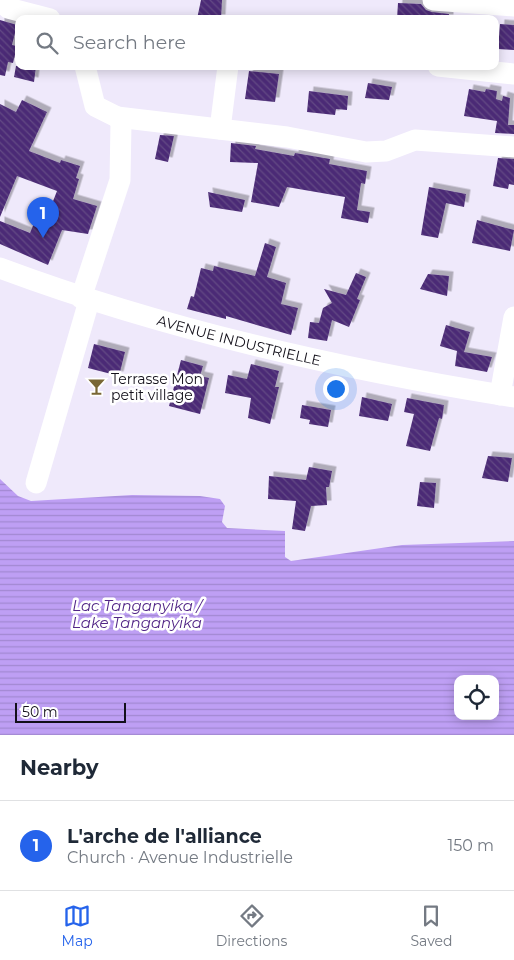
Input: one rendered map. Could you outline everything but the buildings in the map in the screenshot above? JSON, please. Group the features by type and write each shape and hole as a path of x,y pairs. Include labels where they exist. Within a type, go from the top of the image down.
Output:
{"street":[{"path":"2,0 8,8 35,15"},
{"path":"433,0 514,6"},
{"path":"85,70 95,106 117,117 287,137 366,152 386,151 415,140 437,140 514,147"},
{"path":"220,129 227,70"},
{"path":"476,70 514,74"},
{"path":"36,483 85,299 120,180 121,122 117,117"},
{"name":"AVENUE INDUSTRIELLE","path":"0,268 85,299 196,332 347,367 507,396"},
{"path":"507,396 514,316"}],"water":[{"name":"Lac Tanganyika / Lake Tanganyika","path":"0,479 18,496 31,501 132,495 200,496 220,499 225,506 222,522 227,528 285,531 285,557 291,561 402,545 514,541 514,735 0,735"}],"place":[{"name":"L'arche de l'alliance","path":"43,238"},
{"name":"Terrasse Mon petit village","path":"97,387"}]}
